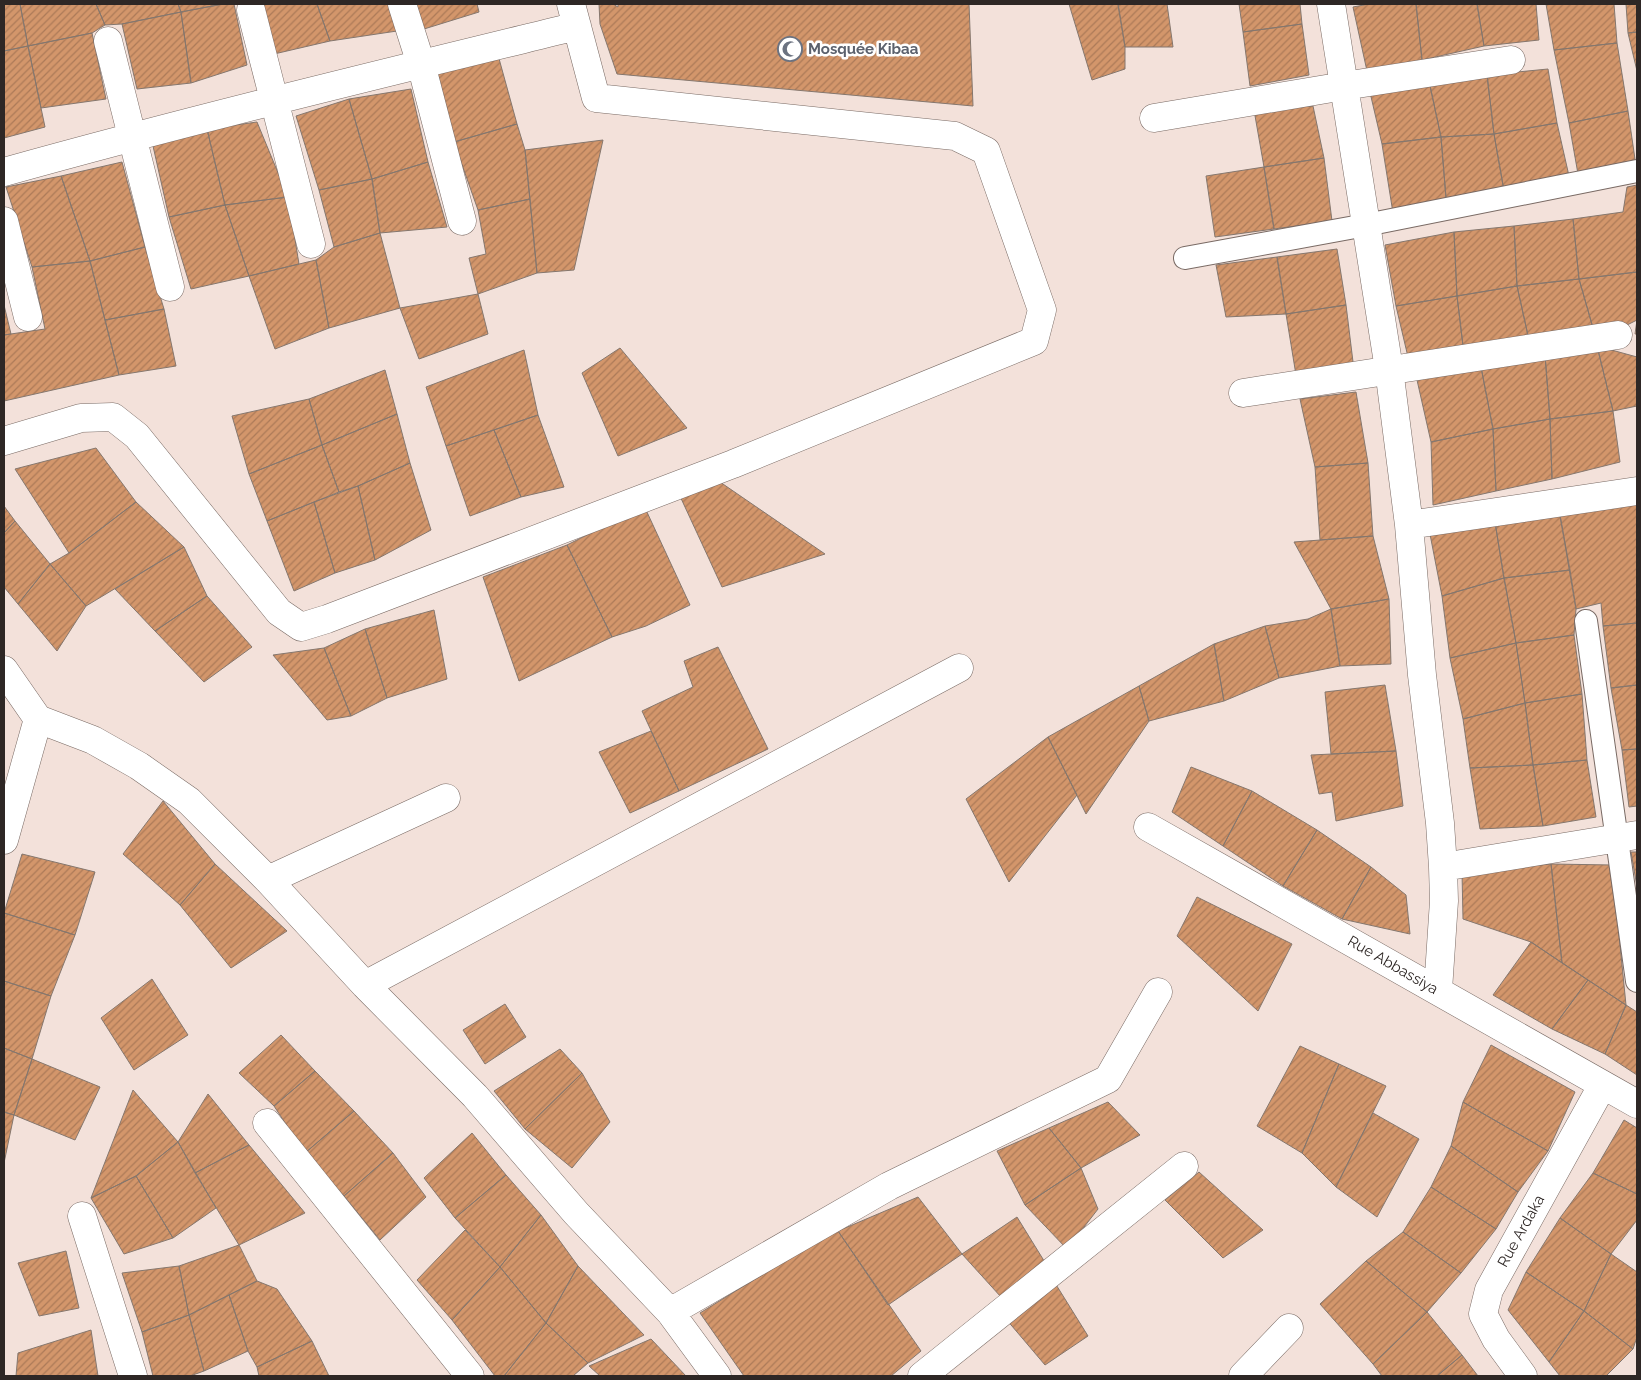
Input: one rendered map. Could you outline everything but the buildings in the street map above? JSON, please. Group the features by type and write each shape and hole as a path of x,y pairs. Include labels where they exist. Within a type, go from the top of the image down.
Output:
{"street":[{"path":"402,4 421,64 462,221"},
{"path":"1331,4 1389,369 1409,525 1422,674 1440,823 1443,866 1444,901 1438,990"},
{"path":"251,10 311,244"},
{"path":"4,172 132,136 421,64 574,15 596,98 955,136 986,151 1042,310 1034,341 734,464 327,619 301,627 279,612 136,436 113,417 81,418 4,441"},
{"path":"108,41 170,287"},
{"path":"1154,118 1512,60"},
{"path":"4,221 28,317"},
{"path":"1243,393 1618,335"},
{"path":"1409,525 1637,491"},
{"path":"365,985 959,668"},
{"path":"4,670 38,719 93,740 139,766 189,801 268,880 365,985 475,1096 576,1212 670,1312 717,1376"},
{"path":"4,840 38,719"},
{"path":"268,880 446,798"},
{"name":"Rue Abbassiya","path":"1148,827 1438,990 1602,1086 1637,1104"},
{"path":"1443,866 1627,836"},
{"path":"670,1312 889,1186 1108,1078 1158,992"},
{"name":"Rue Ardaka","path":"1523,1376 1496,1339 1483,1314 1489,1290 1602,1086"},
{"path":"267,1124 470,1376"},
{"path":"922,1376 1184,1166"},
{"path":"82,1216 133,1376"},
{"path":"1243,1376 1289,1328"}],"lane":[{"path":"1185,258 1366,225 1637,171"},
{"path":"1586,621 1627,836 1637,981"}],"place":[{"name":"Mosquée Kibaa","path":"790,49"}]}
